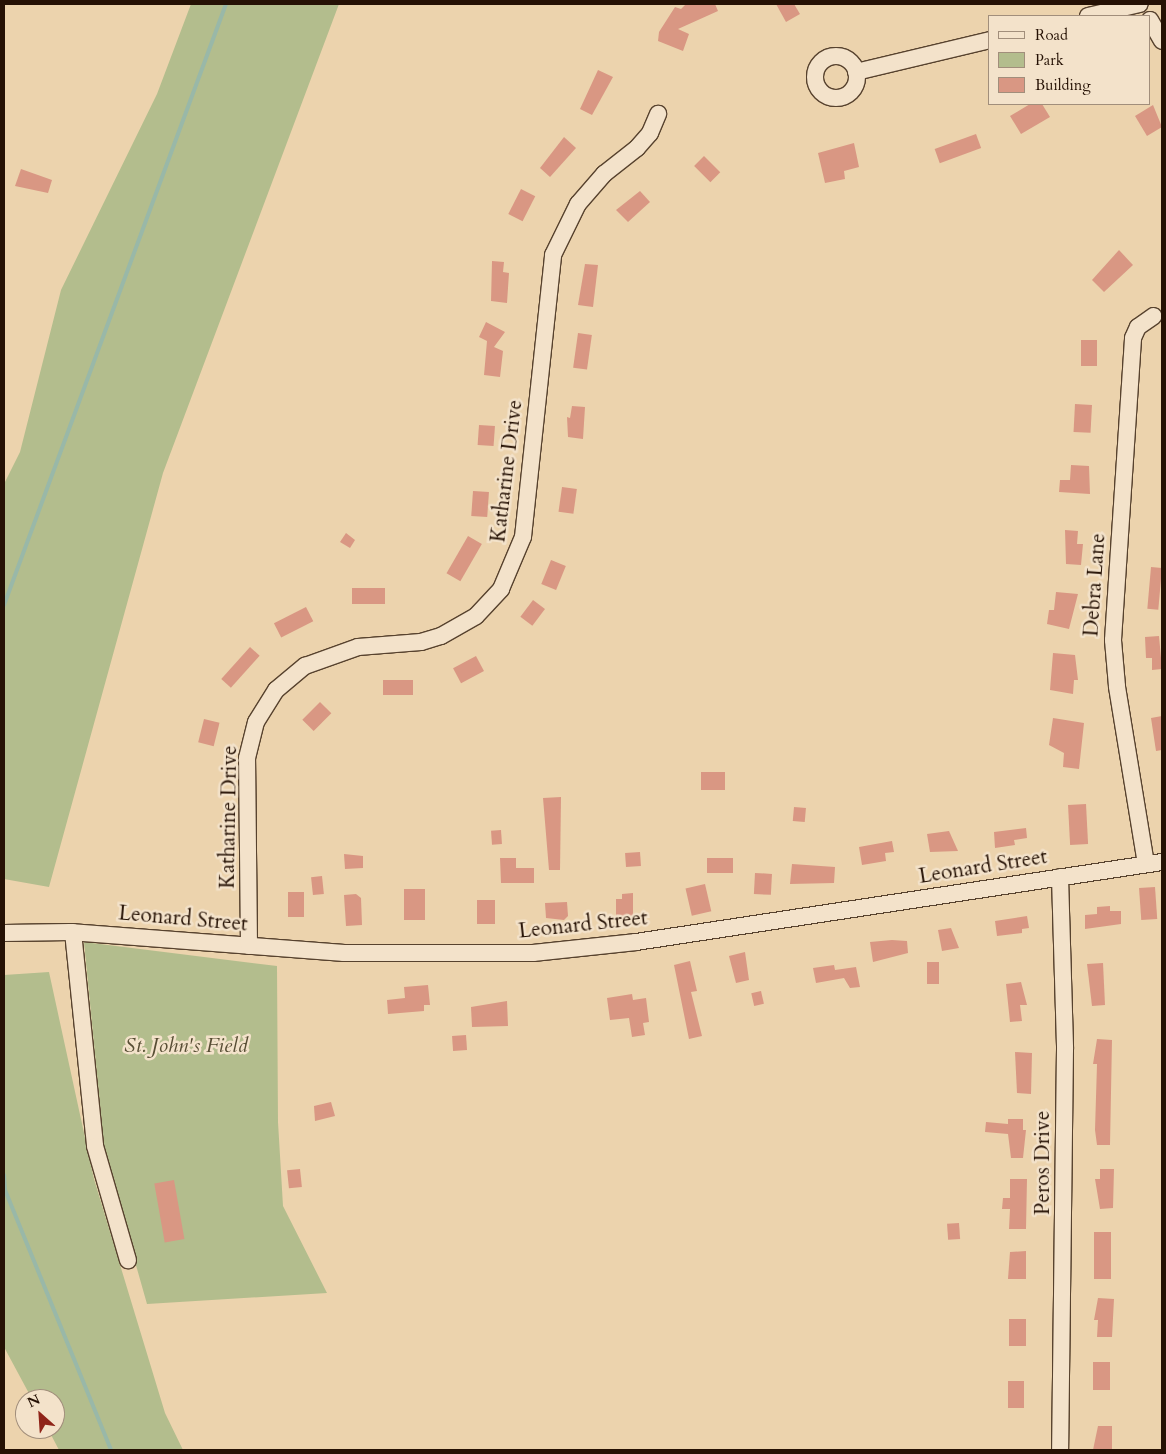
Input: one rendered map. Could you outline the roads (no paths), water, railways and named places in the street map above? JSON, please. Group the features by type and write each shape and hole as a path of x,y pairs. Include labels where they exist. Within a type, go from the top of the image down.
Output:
{"street":[{"path":"1092,15 1140,4 1146,15"},
{"path":"1151,22 1162,41"},
{"path":"856,72 988,40"},
{"name":"Katharine Drive","path":"249,946 247,758 256,722 276,690 304,666 358,647 421,642 441,636 476,616 501,589 523,537 553,255 578,204 604,174 637,148 650,133 658,114"},
{"name":"Debra Lane","path":"1154,316 1138,327 1133,338 1113,645 1154,863"},
{"name":"Leonard Street","path":"4,932 73,932 249,946 413,955 565,951 1154,863"},
{"name":"Peros Drive","path":"1060,877 1065,1049 1060,1450"},
{"path":"73,932 95,1146 128,1260"}],"waterway":[{"path":"4,605 226,4"},
{"path":"4,1175 5,1190 111,1450"}],"park label":[{"name":"St. John's Field","path":"186,1046"}]}
